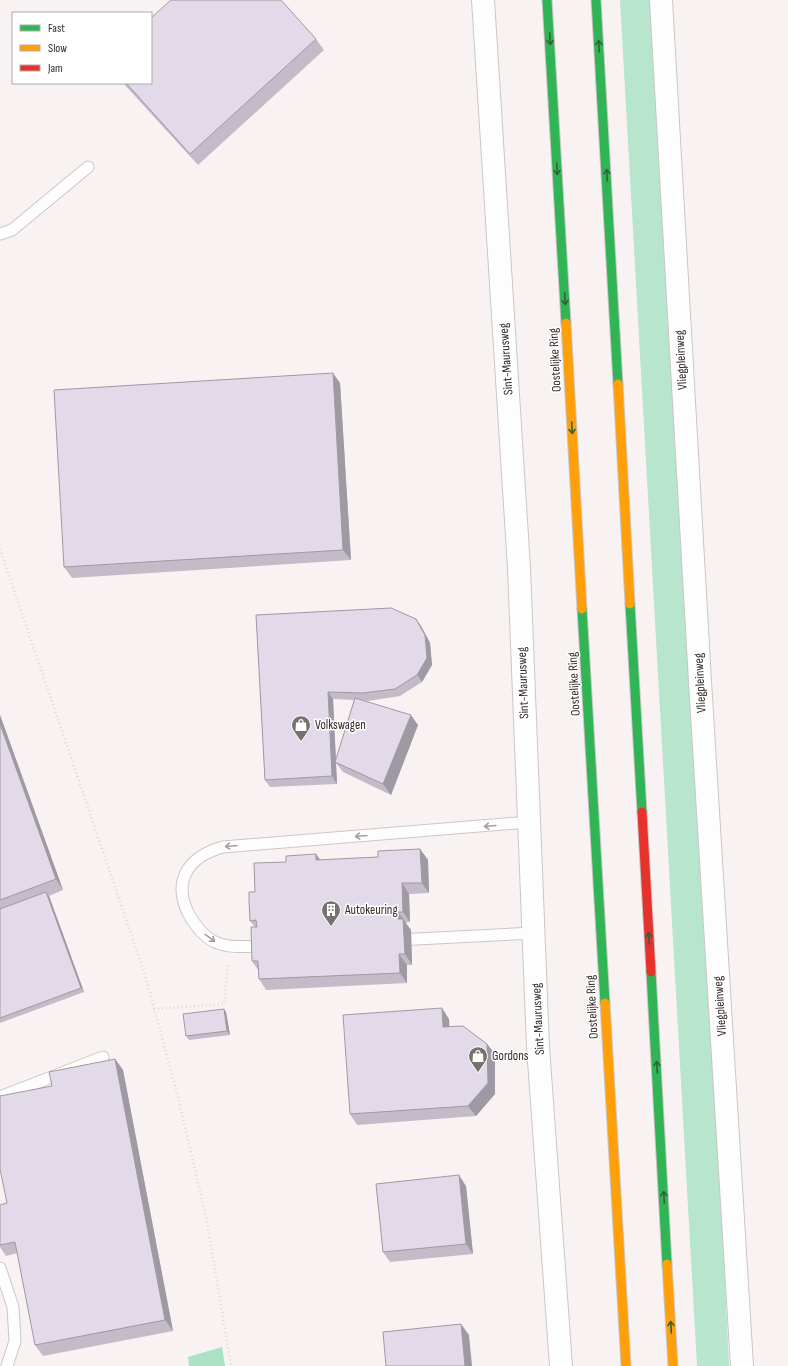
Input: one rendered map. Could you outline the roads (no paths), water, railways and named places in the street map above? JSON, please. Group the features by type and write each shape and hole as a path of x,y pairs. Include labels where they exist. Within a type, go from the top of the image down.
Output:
{"highway":[{"name":"Oostelijke Ring","path":"547,0 626,1366"},
{"path":"596,0 673,1366"}],"street":[{"name":"Sint-Maurusweg","path":"483,0 519,568 538,1047 561,1366"},
{"name":"Vliegpleinweg","path":"661,0 700,682 742,1366"}],"lane":[{"path":"0,234 12,230 88,167"},
{"path":"274,945 229,946 214,942 198,928 191,919 184,901 182,889 186,872 199,857 210,850 223,847 529,822"},
{"path":"388,940 534,933"},
{"path":"0,1097 103,1057"},
{"path":"0,1268 13,1307 15,1341 7,1366"}],"place":[{"name":"Volkswagen","path":"301,742"},
{"name":"Autokeuring","path":"331,927"},
{"name":"Gordons","path":"478,1073"}]}
